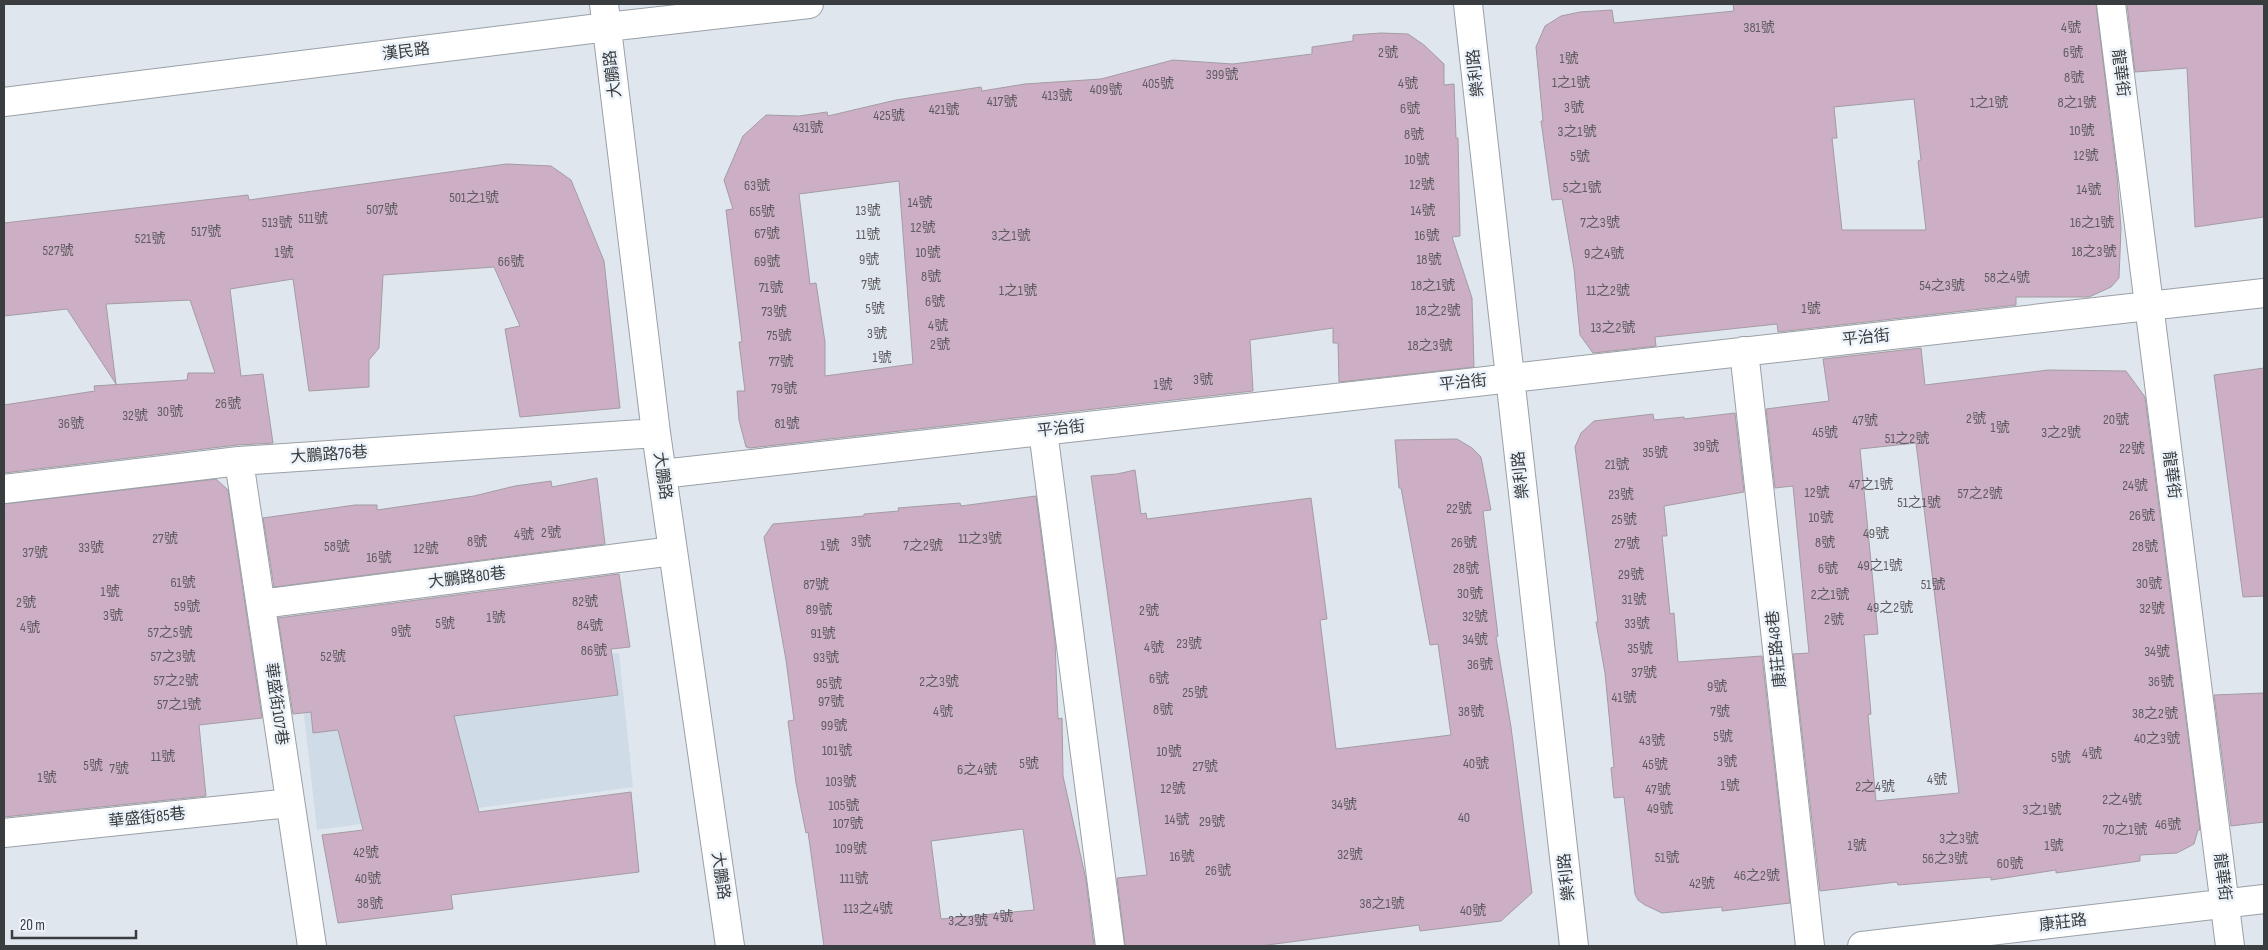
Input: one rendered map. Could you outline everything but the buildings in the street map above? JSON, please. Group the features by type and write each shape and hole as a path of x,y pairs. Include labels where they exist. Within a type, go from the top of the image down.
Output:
{"street":[{"name":"漢民路","path":"4,102 606,15 809,4"},
{"name":"樂利路","path":"1468,4 1574,946"},
{"name":"龍華街","path":"2111,4 2230,946"},
{"name":"大鵬路","path":"606,15 656,433 730,946"},
{"name":"平治街","path":"662,474 2264,293"},
{"name":"康莊路48巷","path":"1744,351 1810,946"},
{"path":"1042,430 1110,946"},
{"name":"大鵬路76巷","path":"4,489 239,461 656,433"},
{"name":"華盛街107巷","path":"239,461 312,946"},
{"name":"大鵬路80巷","path":"261,604 673,551"},
{"name":"華盛街85巷","path":"4,833 290,803"},
{"name":"康莊路","path":"1862,946 2264,899"}],"shaded area":[{"path":"619,653 633,787 317,830 301,688"}]}
